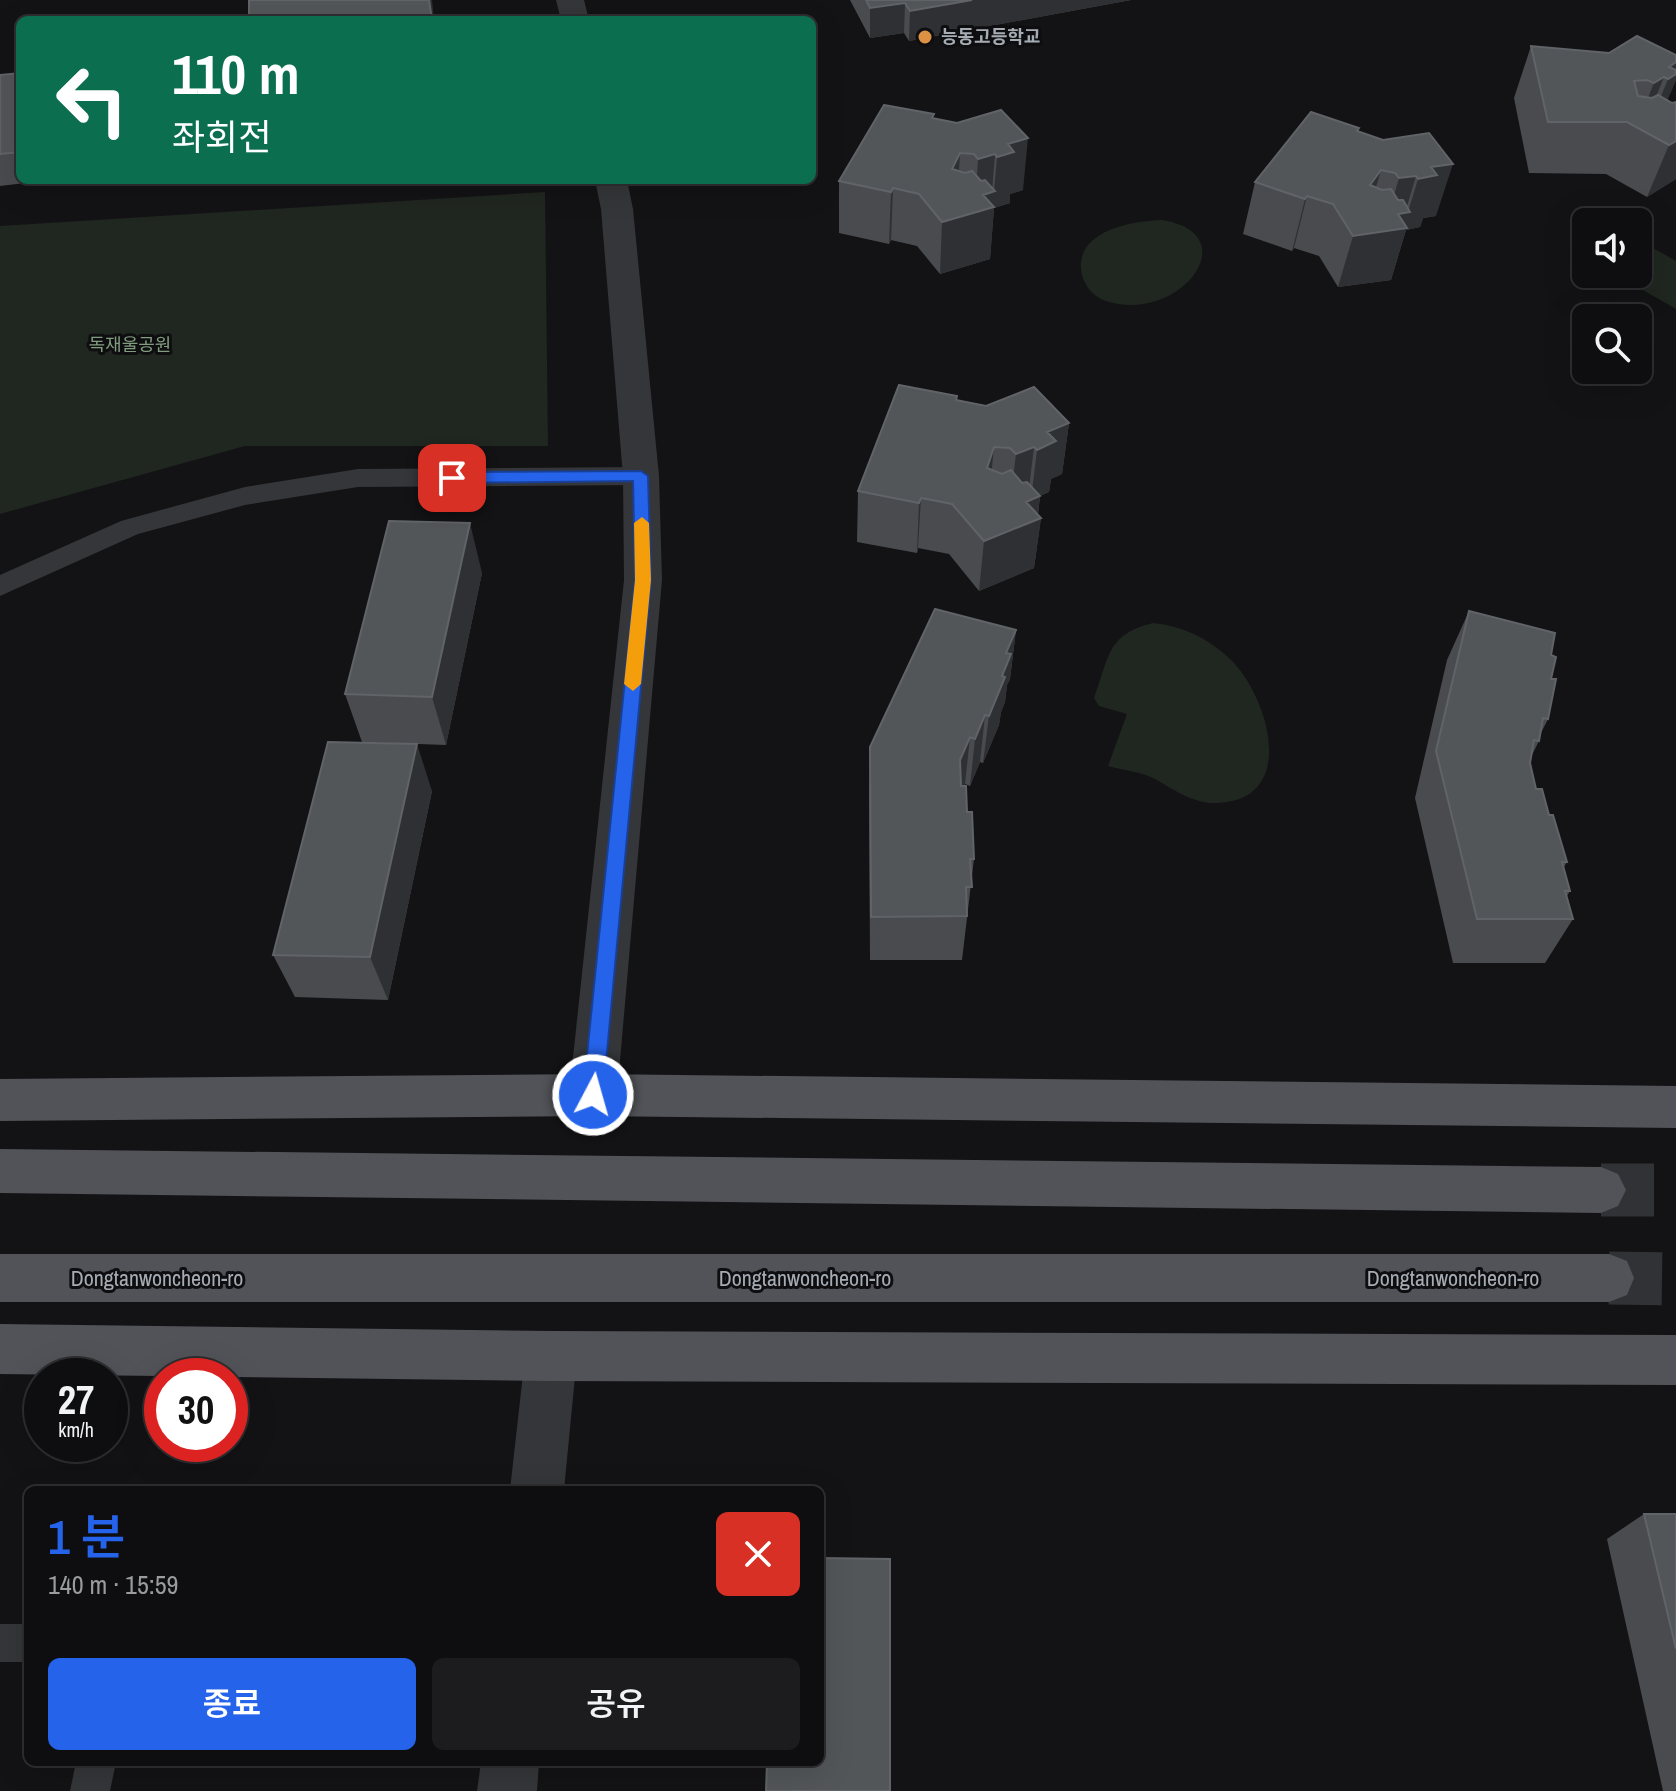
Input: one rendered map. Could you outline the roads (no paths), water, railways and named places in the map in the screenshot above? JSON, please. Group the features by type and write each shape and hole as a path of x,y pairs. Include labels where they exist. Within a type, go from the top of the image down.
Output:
{"main road":[{"path":"0,1100 593,1095 1676,1107"},
{"path":"0,1171 1601,1190"},
{"name":"Dongtanwoncheon-ro","path":"0,1278 1609,1278"},
{"path":"0,1349 551,1356 1676,1360"}],"street":[{"path":"593,1095 643,580 641,476 617,209 612,184"},
{"path":"537,1486 551,1356"},
{"path":"507,1791 510,1766"}],"lane":[{"path":"0,586 130,527 245,496 358,478 641,476"},
{"path":"0,1643 24,1643"},
{"path":"90,1791 95,1766"}],"tunnel":[{"path":"1601,1190 1676,1190"},
{"path":"1609,1278 1676,1279"}],"place":[{"name":"능동고등학교","path":"925,37"}],"park label":[{"name":"독재울공원","path":"130,345"}]}
